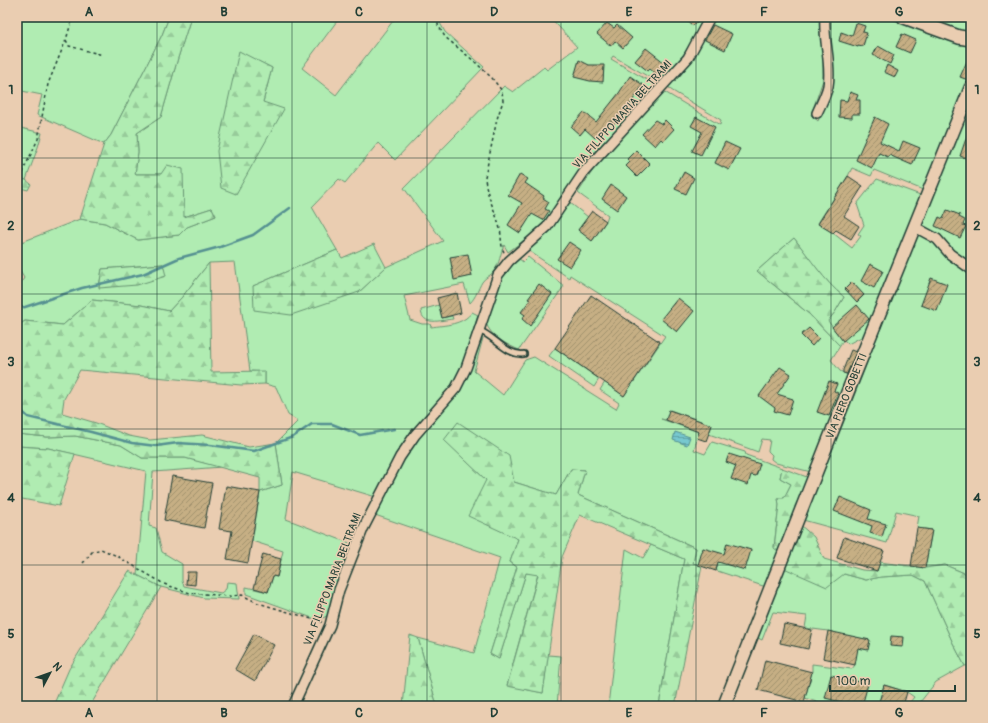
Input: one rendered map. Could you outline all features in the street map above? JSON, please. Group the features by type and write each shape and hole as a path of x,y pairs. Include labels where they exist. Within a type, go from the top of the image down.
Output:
{"main road":[{"path":"904,17 958,37 971,39"}],"street":[{"name":"VIA FILIPPO MARIA BELTRAMI","path":"293,706 330,623 338,590 362,529 400,458 415,435 456,388 466,368 498,275 509,261 547,227 584,172 688,58 710,17"},
{"path":"817,113 828,86 829,71 824,35 825,17"},
{"name":"VIA PIERO GOBETTI","path":"724,706 850,386 971,87"},
{"path":"914,228 938,239 950,254 971,268"}],"lane":[{"path":"478,330 486,333 512,353 520,355 524,354"}],"path":[{"path":"17,190 25,167 38,139 48,84 71,24 76,17"},
{"path":"438,17 438,25 445,37 492,78 502,91 503,101 497,119 485,177 486,186 500,231 500,243 502,250 509,261"},
{"path":"66,40 69,46 103,55"},
{"path":"83,563 92,552 101,549 117,556 164,584 190,593 230,596 242,595 258,603 313,620 330,623"}],"green space":[{"path":"17,17 169,17 162,35 111,135 104,144 37,115 42,95 17,90"},
{"path":"169,17 191,17 161,117 137,133 138,152 135,174 161,174 167,165 183,169 184,217 212,208 216,216 187,227 179,235 138,240 105,223 80,219 104,144 111,135 162,35"},
{"path":"191,17 340,17 302,68 336,95 396,17 441,17 440,23 445,32 484,67 395,160 378,143 345,183 339,179 312,207 337,250 253,286 359,292 386,267 443,241 404,188 504,86 513,92 544,67 547,70 577,47 550,17 706,17 681,58 663,80 657,77 654,80 613,56 611,59 654,84 656,88 590,156 548,219 527,238 508,252 504,245 496,268 493,273 483,280 470,303 464,284 404,296 410,320 422,324 430,324 431,327 459,322 464,320 472,312 478,315 465,358 454,386 376,497 293,472 286,519 352,544 327,616 318,620 246,594 246,587 268,592 273,576 277,577 283,551 252,541 260,492 282,485 276,443 298,421 288,415 276,387 265,384 265,372 250,371 235,262 209,263 169,311 141,305 92,300 63,325 25,321 17,326 17,289 24,278 17,266 17,244 80,219 105,223 138,240 179,235 187,227 216,216 212,208 184,217 161,174 135,174 138,152 137,133 161,117","holes":["239,52 272,68 263,102","163,264 99,287 102,269"]},
{"path":"714,17 820,17 820,34 823,52 823,80 811,115 818,121 828,98 828,17 885,17 971,47 971,78 923,190 874,170 871,176 852,168 818,223 852,248 861,236 858,234 864,225 857,204 877,179 923,196 867,334 848,344 827,322 844,297 824,277 794,238 757,271 809,314 840,346 831,360 840,371 850,376 811,472 776,463 771,459 772,455 768,451 770,440 762,439 758,452 709,434 712,425 670,410 666,420 661,419 699,432 694,450 705,454 712,442 745,452 746,455 782,468 780,478 791,484 784,498 778,498 779,505 774,547 780,553 766,587 693,563 696,548 578,495 585,470 571,469 556,495 514,482 445,440 486,480 518,539 510,562 517,567 490,654 499,659 526,573 538,574 507,685 543,693 548,655 561,656 557,706 437,706 418,638 474,653 500,558 375,515 408,451 421,433 440,414 458,390 480,337 483,338 474,371 503,395 525,360 534,357 616,409 619,403 600,390 605,382 624,396 665,336 570,275 569,278 529,251 569,202 588,217 578,230 593,240 606,221 608,215 578,193 601,158 663,91 720,125 721,120 671,90 668,86 679,77 690,63"},
{"path":"916,17 971,17 971,33 960,31"},
{"path":"239,51 272,68 263,102 284,109 236,194 221,188 217,151"},
{"path":"971,94 971,264 917,227"},
{"path":"17,127 42,133 26,180 17,178"},
{"path":"17,178 26,180 31,184 28,190 17,187"},
{"path":"917,233 935,243 971,272 971,575 945,565 925,568 932,530 917,528 919,516 896,511 887,543 803,520 847,413"},
{"path":"794,238 824,277 844,297 828,321 843,341 840,346 809,314 757,271"},
{"path":"374,244 386,267 359,292 291,315 254,310 253,286 337,250 342,258"},
{"path":"528,257 564,286 519,350 504,343 495,336 488,328 486,323 498,286 507,269 512,262 518,258 523,262"},
{"path":"209,263 211,372 265,371 265,384 241,385 80,370 64,399 62,413 96,423 129,436 150,440 202,435 249,447 276,443 282,485 260,492 260,478 185,458 142,458 121,445 75,436 47,437 17,434 17,326 25,321 63,325 92,300 141,305 169,311"},
{"path":"163,264 166,276 137,285 99,288 102,269"},
{"path":"439,305 442,318 452,316 453,319 428,321 425,319 421,310"},
{"path":"555,348 599,379 594,387 549,356"},
{"path":"458,422 509,456 514,482 556,495 571,469 585,470 578,495 696,548 693,563 702,566 675,706 659,706 684,559 580,515 562,557 543,693 507,686 538,575 526,573 499,659 490,654 517,567 510,562 518,539 468,516 486,480 444,440"},
{"path":"17,434 47,437 75,436 121,445 142,458 185,458 222,467 153,472 149,526 156,528 162,552 182,564 182,581 184,586 221,593 226,589 227,582 237,583 239,599 204,598 161,587 137,575 146,471 48,448 17,446"},
{"path":"17,446 48,448 75,454 59,506 17,498"},
{"path":"782,468 807,477 807,481 780,553 774,548 779,505 778,498 784,498 791,484 780,478"},
{"path":"799,524 814,537 824,559 862,570 877,571 880,562 925,568 945,565 971,575 971,665 965,666 925,581 913,575 881,577 866,580 844,574 827,587 784,568"},
{"path":"651,545 684,559 659,706 608,706 626,549 643,558"},
{"path":"784,568 844,574 866,580 881,577 913,575 925,581 965,666 936,682 917,706 907,706 914,697 907,692 884,685 879,702 889,705 887,706 828,706 805,698 812,672 812,664 852,669 855,665 828,631 805,628 807,616 773,612 762,640 756,637"},
{"path":"129,571 161,587 90,706 53,706 69,669"},
{"path":"410,635 418,638 437,706 403,706"}],"water":[{"path":"675,432 690,437 687,445 673,440"}],"building":[{"path":"683,17 701,17 693,26"},
{"path":"607,23 614,28 617,25 632,38 623,48 615,41 611,46 597,34"},
{"path":"856,23 865,26 863,32 867,33 863,46 858,45 858,47 839,41 841,32 852,36"},
{"path":"713,25 732,34 725,50 705,40"},
{"path":"902,34 916,40 910,53 896,47"},
{"path":"878,46 894,55 890,64 873,55"},
{"path":"646,48 665,63 656,74 650,69 648,71 635,61"},
{"path":"971,52 971,80 968,80 960,77"},
{"path":"579,60 589,65 604,65 603,82 590,81 574,77"},
{"path":"887,65 898,71 895,77 884,72"},
{"path":"630,76 643,85 629,106 614,124 610,121 595,138 585,129 580,135 571,127 584,112 596,122 619,93"},
{"path":"850,92 858,95 856,100 860,100 860,114 852,114 852,118 839,117 840,100 847,101"},
{"path":"696,117 715,127 701,155 692,151 702,132 691,126"},
{"path":"875,117 888,124 880,142 899,151 903,141 920,148 912,165 889,155 888,157 879,153 872,168 856,160"},
{"path":"655,120 662,124 665,120 674,129 663,141 661,139 655,146 642,134"},
{"path":"971,127 971,160 960,156"},
{"path":"725,142 740,149 729,170 715,163"},
{"path":"636,150 650,164 637,177 626,166 630,162 627,159"},
{"path":"684,172 694,178 686,194 675,189"},
{"path":"520,174 528,179 525,183 544,196 543,198 549,202 545,209 549,211 543,220 532,214 520,233 508,225 522,203 508,195"},
{"path":"848,176 863,186 844,216 859,226 851,239 836,230 833,233 818,224"},
{"path":"611,185 626,196 617,210 602,199"},
{"path":"947,210 960,215 959,217 965,220 963,225 966,226 960,238 935,226 939,217 943,219"},
{"path":"592,211 606,221 592,241 578,230"},
{"path":"569,242 581,250 570,267 557,259"},
{"path":"468,254 472,276 454,280 450,257"},
{"path":"870,264 883,271 874,288 861,281"},
{"path":"931,278 947,284 937,311 921,305"},
{"path":"852,282 864,295 857,302 845,289"},
{"path":"539,284 552,294 530,326 522,319 525,315 521,312"},
{"path":"457,293 461,313 442,318 437,298"},
{"path":"591,295 660,342 624,396 555,348"},
{"path":"678,298 694,311 677,332 661,319"},
{"path":"857,305 869,319 843,341 832,327"},
{"path":"809,328 819,338 812,346 801,335"},
{"path":"851,350 856,352 847,374 843,373 843,370"},
{"path":"780,367 791,374 777,394 793,399 788,415 774,411 775,408 759,396"},
{"path":"829,381 837,384 834,391 838,393 829,416 817,412"},
{"path":"669,410 712,425 706,441 697,438 699,432 666,420"},
{"path":"729,454 760,464 756,476 751,475 748,485 731,479 736,466 726,462"},
{"path":"172,476 212,483 204,528 164,520"},
{"path":"226,486 260,492 248,563 227,559 232,531 219,529"},
{"path":"840,497 871,510 868,519 886,524 882,537 870,533 872,526 834,511"},
{"path":"917,528 932,530 925,568 911,566"},
{"path":"844,537 884,551 877,571 837,558"},
{"path":"727,543 751,550 745,570 718,562 716,571 698,565 703,548 724,554"},
{"path":"263,554 281,559 277,577 273,576 268,592 254,588"},
{"path":"187,572 196,572 195,585 186,584"},
{"path":"784,624 812,630 808,649 780,643"},
{"path":"828,631 870,640 868,650 858,648 855,665 823,658"},
{"path":"254,634 274,645 255,681 235,669"},
{"path":"891,636 904,637 903,647 890,646"},
{"path":"765,660 812,672 804,702 758,690"},
{"path":"831,675 868,684 862,706 825,698"},
{"path":"884,685 907,692 903,706 891,706 879,702"}],"waterway":[{"path":"17,308 25,307 82,288 143,274 179,258 220,247 253,235 290,208"},
{"path":"17,407 28,417 132,443 156,446 178,443 210,445 254,451 293,437 312,424 332,424 360,435 394,429"}]}
